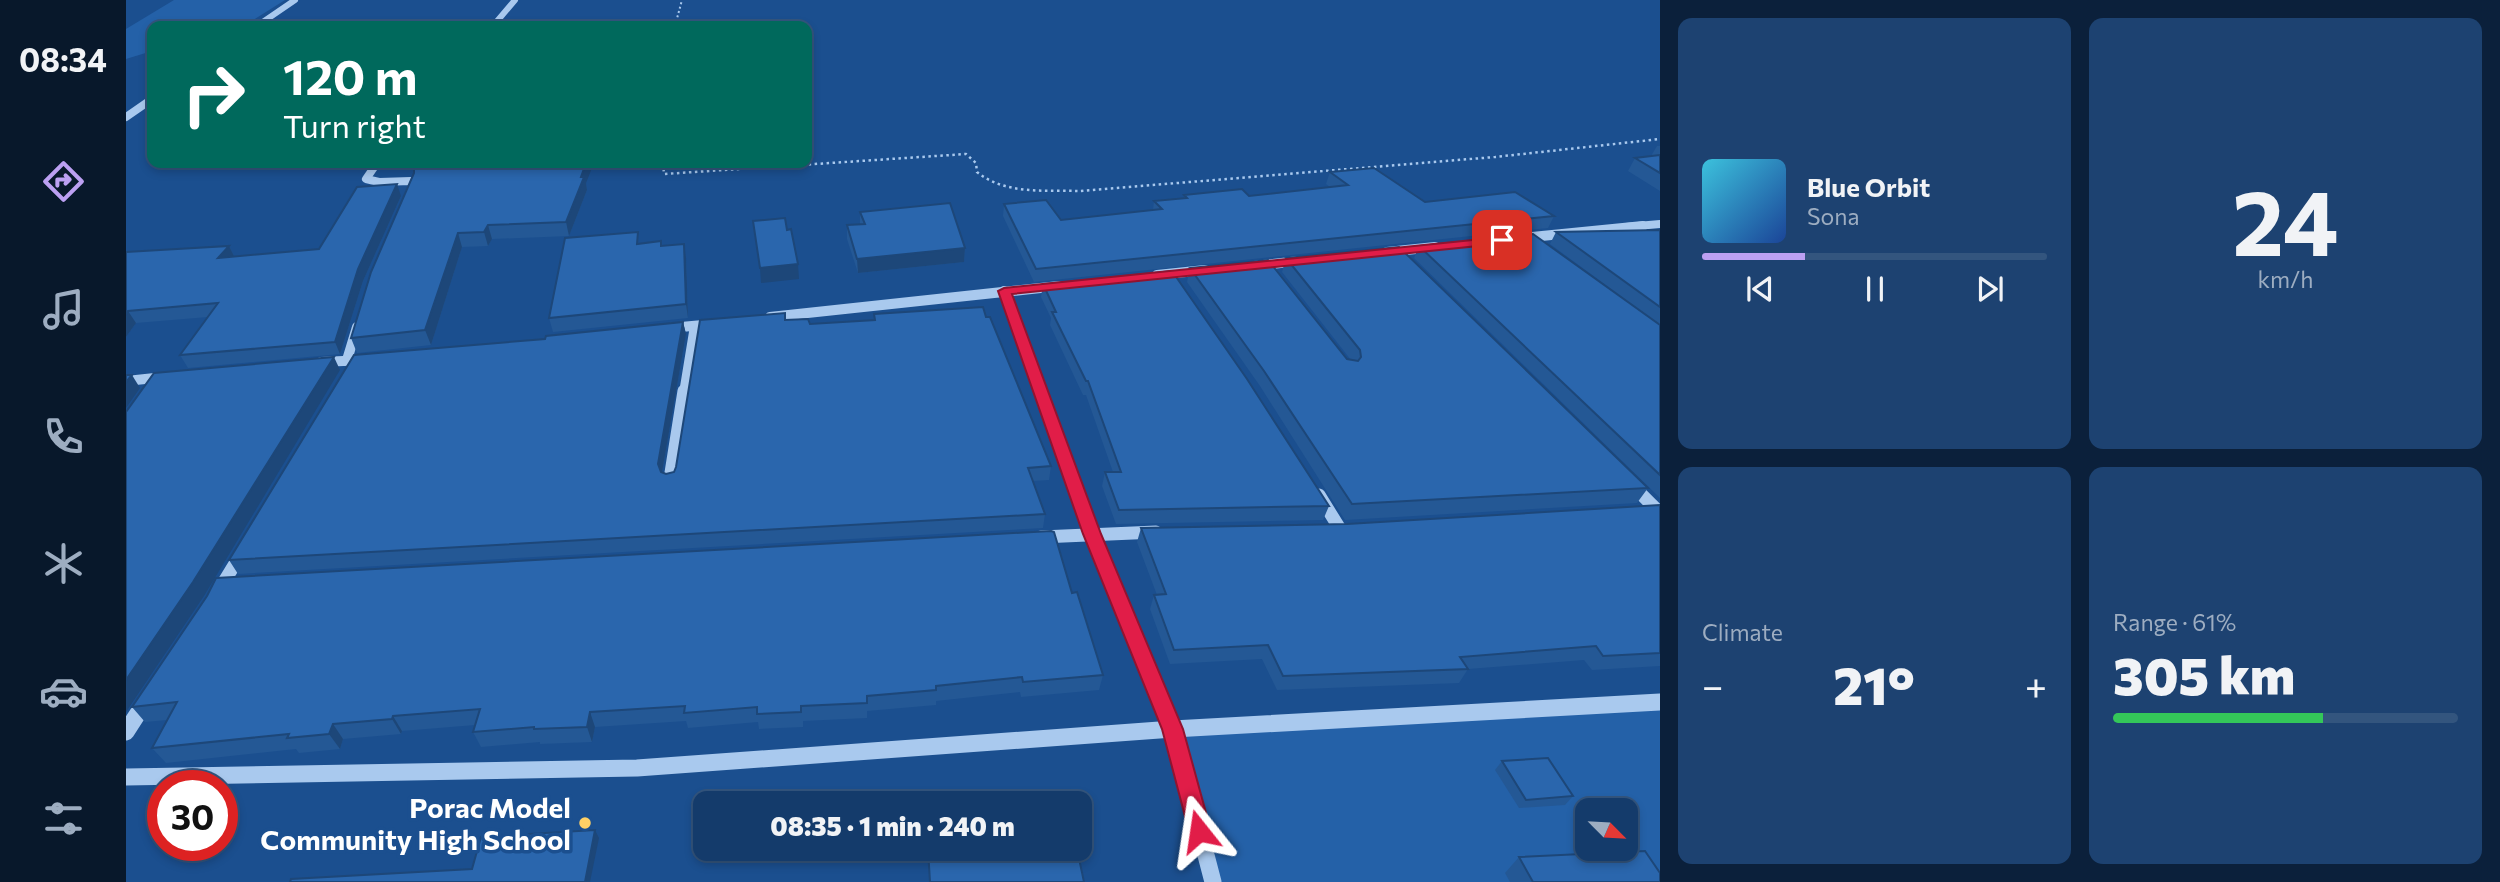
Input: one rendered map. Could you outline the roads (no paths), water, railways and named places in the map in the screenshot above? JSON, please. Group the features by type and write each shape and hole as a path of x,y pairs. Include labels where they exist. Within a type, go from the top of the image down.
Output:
{"street":[{"path":"264,21 295,0"},
{"path":"497,21 515,0"},
{"path":"126,117 147,103"},
{"path":"126,105 144,105"},
{"path":"374,168 366,179 379,182 411,181 413,184 404,202"},
{"path":"1516,239 1660,224"},
{"path":"1529,238 1540,246"},
{"path":"1370,254 1449,246"},
{"path":"1396,251 1406,261"},
{"path":"1239,267 1305,260"},
{"path":"1266,264 1274,275"},
{"path":"1146,276 1212,270"},
{"path":"1172,274 1179,285"},
{"path":"762,318 1069,285"},
{"path":"1004,291 1092,534 1172,729 1213,882"},
{"path":"350,365 359,322"},
{"path":"654,330 722,323"},
{"path":"670,479 695,326"},
{"path":"307,364 350,365 382,358"},
{"path":"126,381 154,383 171,376"},
{"path":"1619,473 1654,511"},
{"path":"1311,484 1340,529"},
{"path":"1023,538 1175,532"},
{"path":"208,607 230,584 251,537"},
{"path":"126,732 156,687"},
{"path":"126,778 637,768 1172,729 1660,702"}],"place":[{"name":"Porac Model Community High School","path":"585,823"}]}
